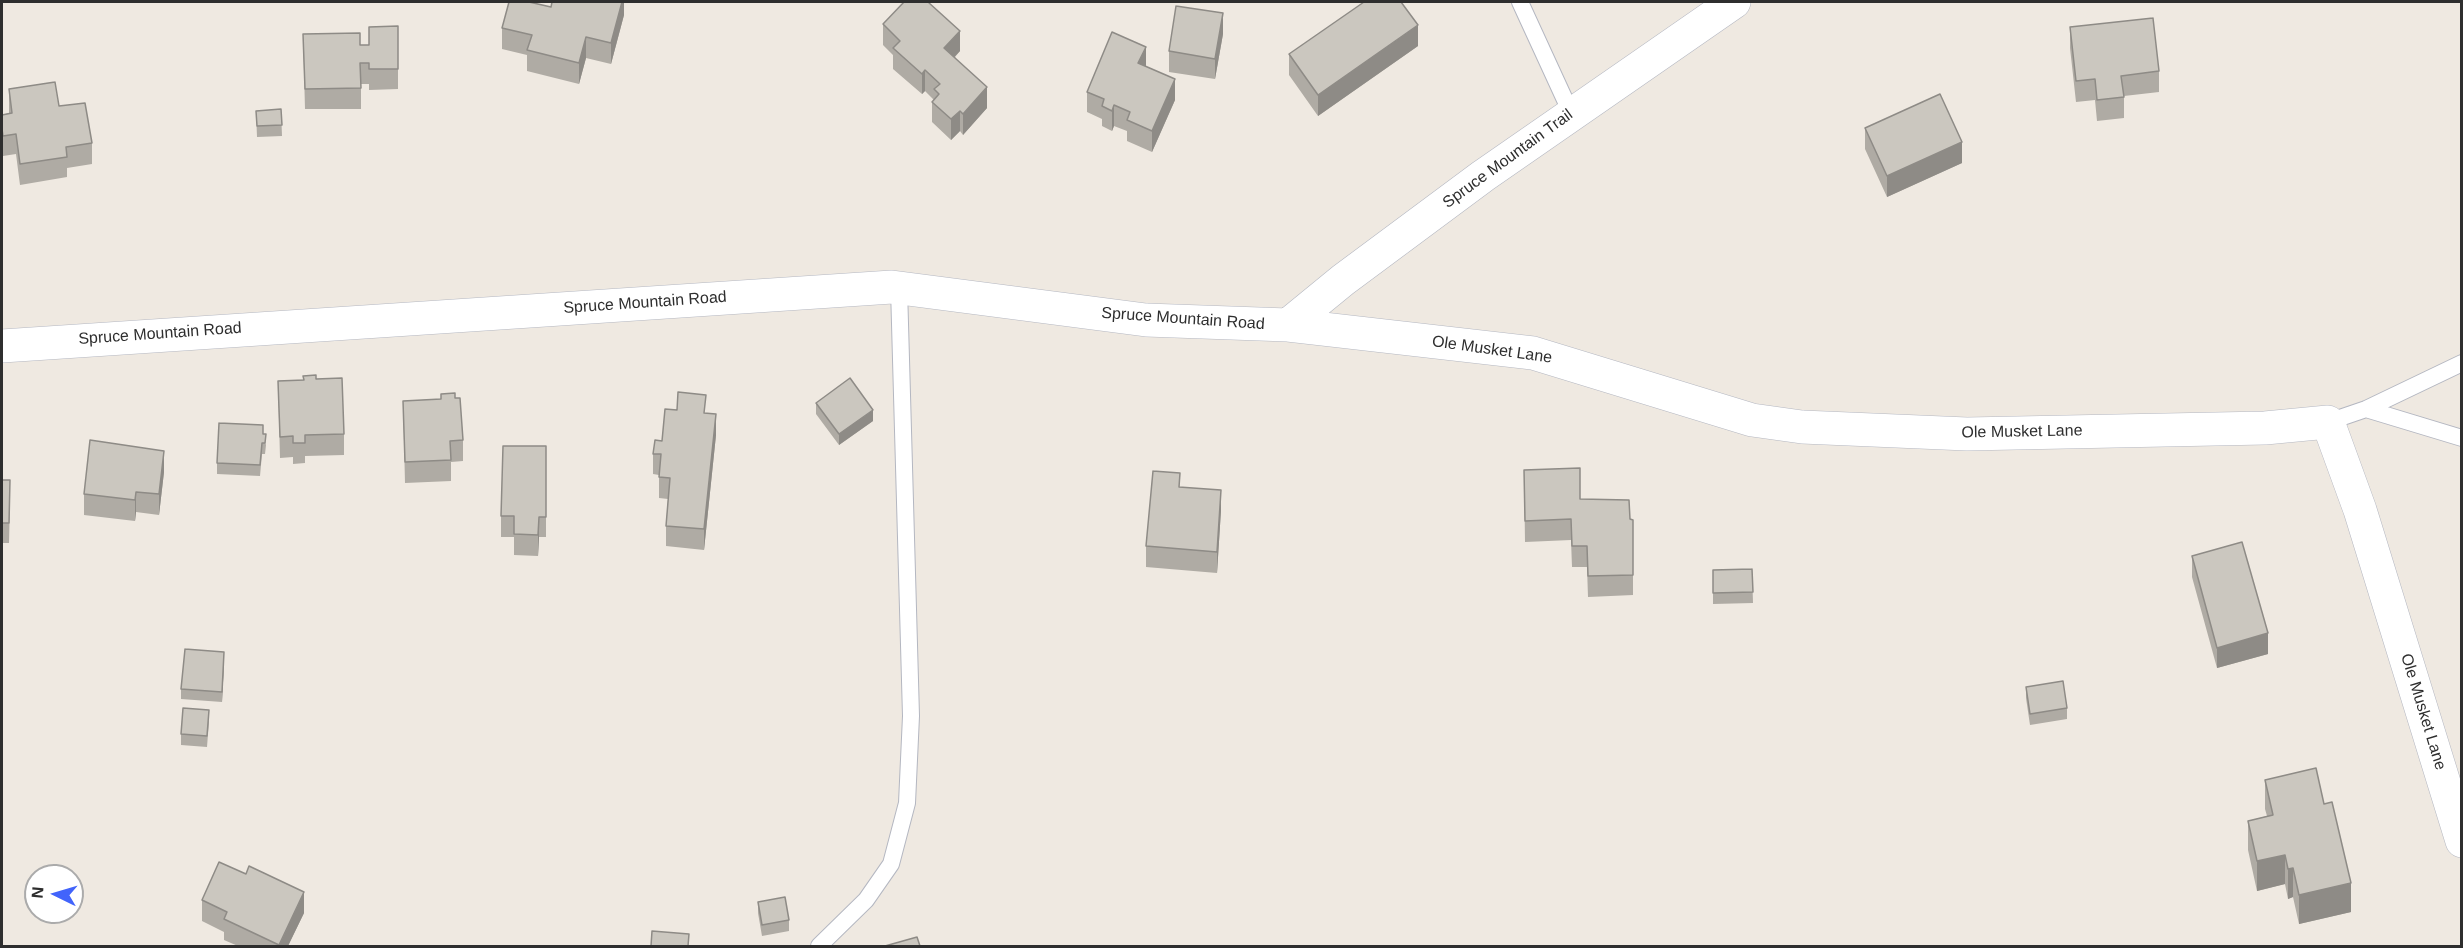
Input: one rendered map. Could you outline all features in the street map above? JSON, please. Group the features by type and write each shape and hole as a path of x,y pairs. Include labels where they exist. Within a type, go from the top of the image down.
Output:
{"street":[{"name":"Spruce Mountain Trail","path":"1288,325 1343,280 1571,113 1734,2"},
{"name":"Spruce Mountain Road","path":"2,346 898,288 1146,320 1288,325"},
{"name":"Ole Musket Lane","path":"1288,325 1533,353 1752,420 1802,428 1967,434 2265,428 2328,422 2360,510 2462,841"}],"lane":[{"path":"1520,2 1571,113"},
{"path":"819,946 866,900 891,864 907,803 911,716 898,288"},
{"path":"2328,422 2366,408 2462,363"},
{"path":"2366,408 2462,438"}],"building":[{"path":"509,2 529,2 551,7 552,2 622,2 611,43 586,37 579,63 527,50 532,35 502,28"},
{"path":"904,2 928,2 960,31 944,48 987,87 963,114 960,111 951,119 932,102 939,94 934,89 940,84 925,70 922,74 893,48 900,41 883,24"},
{"path":"1364,2 1401,2 1418,25 1318,95 1289,54"},
{"path":"1176,6 1223,13 1215,59 1169,51"},
{"path":"2153,18 2159,71 2121,76 2124,97 2097,100 2095,79 2076,81 2070,27"},
{"path":"398,26 398,69 369,69 369,63 360,63 361,88 305,89 303,34 360,33 360,45 369,45 369,27"},
{"path":"1112,32 1146,47 1138,63 1175,79 1152,131 1127,120 1130,112 1114,105 1112,111 1102,106 1104,99 1087,92"},
{"path":"55,82 59,106 85,103 92,143 66,147 67,157 20,164 16,134 3,136 2,115 12,113 9,89"},
{"path":"1940,94 1962,142 1887,176 1865,128"},
{"path":"281,109 282,125 257,126 256,111"},
{"path":"316,375 316,379 342,378 344,434 305,435 305,443 293,443 293,436 280,437 278,381 304,380 303,376"},
{"path":"850,378 873,410 839,434 816,403"},
{"path":"678,392 706,395 704,413 716,414 704,529 666,526 670,478 659,477 661,454 653,454 655,440 662,441 665,409 677,410"},
{"path":"455,393 455,398 460,398 463,440 450,441 451,460 405,462 403,401 441,399 441,394"},
{"path":"219,423 263,425 263,434 266,434 265,443 262,443 260,465 217,463"},
{"path":"90,440 164,451 159,494 136,492 135,500 84,494"},
{"path":"503,446 546,446 546,517 539,517 538,535 514,534 514,516 501,516"},
{"path":"1580,468 1580,499 1629,500 1630,519 1633,520 1633,575 1588,576 1587,546 1572,546 1571,519 1525,521 1524,470"},
{"path":"1153,471 1180,473 1179,487 1221,490 1217,552 1146,546"},
{"path":"2,480 10,480 9,523 2,523"},
{"path":"2242,542 2268,633 2217,648 2192,556"},
{"path":"1752,569 1753,592 1713,593 1713,570"},
{"path":"185,649 224,652 222,692 181,689"},
{"path":"2063,681 2067,708 2030,714 2026,687"},
{"path":"183,708 209,710 207,736 181,734"},
{"path":"2316,768 2324,804 2332,802 2351,883 2299,895 2293,868 2288,869 2285,855 2257,861 2248,821 2273,815 2265,780"},
{"path":"219,862 246,874 249,866 304,892 279,945 224,919 227,912 202,900"},
{"path":"785,897 789,920 762,925 758,902"},
{"path":"652,931 689,934 688,946 651,946"},
{"path":"917,937 920,946 885,946"}]}
